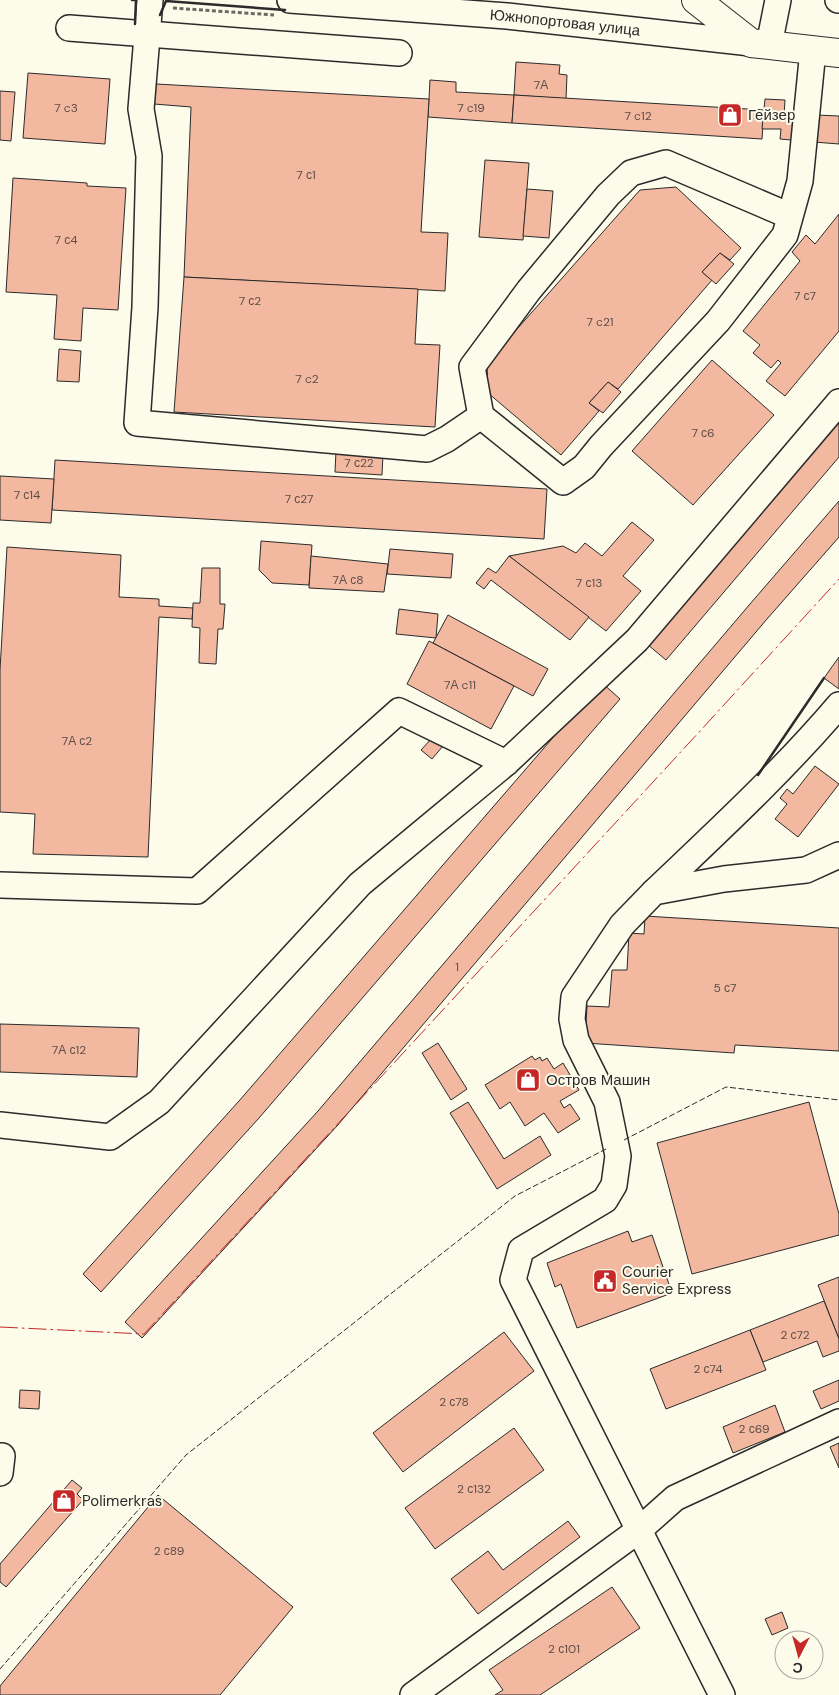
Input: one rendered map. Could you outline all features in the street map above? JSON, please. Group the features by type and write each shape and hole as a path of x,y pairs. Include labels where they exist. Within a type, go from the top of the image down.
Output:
{"main road":[{"path":"696,0 760,44"},
{"name":"Южнопортовая улица","path":"760,44 826,52"}],"street":[{"path":"150,0 140,110 149,156 146,307 137,423 427,449 447,439 481,416"},
{"name":"Южнопортовая улица","path":"290,0 508,16 760,44"},
{"path":"508,16 532,0"},
{"path":"760,44 778,0"},
{"path":"69,28 399,53"},
{"path":"790,216 666,162 631,174 608,195 529,290 472,366 481,416 563,482 584,467 601,446 718,320 785,235 800,181 826,52"},
{"path":"0,1125 110,1137 159,1102 360,884 506,763 637,640 839,402"},
{"path":"722,1695 513,1280 521,1250 605,1200 614,1185 618,1156 607,1102 576,1040 572,1019 574,997 622,925 747,803 813,735 839,705"},
{"path":"0,885 196,891 400,711 506,763"},
{"path":"654,892 724,878 806,870 839,855"},
{"path":"413,1695 639,1530 675,1498 839,1422"},
{"path":"0,1456 2,1456 0,1473"}],"building":[{"path":"516,62 560,65 559,74 567,75 566,99 514,95"},
{"path":"28,73 110,79 105,144 23,138"},
{"path":"430,80 456,82 456,92 514,95 512,123 428,117"},
{"path":"156,84 429,99 421,232 448,233 445,291 184,277 191,107 154,104"},
{"path":"0,91 15,92 11,141 0,140"},
{"path":"514,95 764,110 762,139 512,123"},
{"path":"765,99 785,100 784,116 794,117 814,142 780,139 781,129 762,129"},
{"path":"816,115 839,116 839,144 814,142"},
{"path":"485,160 529,163 523,240 479,237"},
{"path":"13,178 87,183 87,186 126,188 118,310 83,308 81,341 54,339 57,295 6,292"},
{"path":"676,187 741,248 730,260 720,253 702,272 712,280 618,389 608,382 589,403 599,411 561,455 488,393 487,363 640,190"},
{"path":"527,189 553,191 549,238 523,236"},
{"path":"839,214 839,331 785,396 766,381 781,363 778,360 771,368 753,353 760,345 743,331 800,261 792,252 806,235 815,244"},
{"path":"720,253 734,264 716,284 702,272"},
{"path":"184,277 418,289 415,344 440,345 435,427 174,412"},
{"path":"59,349 81,351 79,382 57,381"},
{"path":"712,360 774,415 693,505 632,451"},
{"path":"608,382 621,392 603,413 589,403"},
{"path":"839,418 839,457 666,660 647,644"},
{"path":"336,451 383,454 382,475 335,472"},
{"path":"55,460 547,489 544,539 52,510"},
{"path":"0,476 54,479 51,523 0,520"},
{"path":"839,501 839,537 767,619 337,1126 142,1338 125,1322 318,1111"},
{"path":"632,522 654,540 623,576 641,591 606,631 509,556 563,546 576,553 585,543 602,556"},
{"path":"261,541 312,545 309,585 272,583 259,570"},
{"path":"7,547 121,555 119,597 159,599 159,606 193,608 192,619 159,617 148,857 33,854 35,814 0,812 0,670"},
{"path":"390,549 453,554 451,578 387,574"},
{"path":"311,556 388,564 384,592 309,588"},
{"path":"509,556 589,617 570,640 491,580 484,589 476,583 488,568 496,573"},
{"path":"202,568 220,568 220,604 225,604 223,629 218,629 216,664 199,663 200,628 192,627 193,603 200,603"},
{"path":"399,609 438,614 436,638 396,634"},
{"path":"448,615 548,669 533,696 433,643"},
{"path":"429,641 514,686 491,729 407,684"},
{"path":"839,657 839,689 824,678"},
{"path":"601,682 620,699 259,1118 101,1292 83,1274 239,1101"},
{"path":"432,738 443,746 432,759 421,750"},
{"path":"815,766 839,784 798,837 775,819 787,804 780,798 787,789 793,794"},
{"path":"645,916 839,928 839,1051 735,1045 734,1053 585,1043 587,1006 609,1007 612,970 627,970 629,933 644,934"},
{"path":"0,1024 139,1028 137,1077 0,1072"},
{"path":"438,1043 467,1089 451,1100 422,1053"},
{"path":"532,1056 535,1060 540,1057 542,1061 547,1058 554,1069 563,1063 579,1090 560,1101 564,1108 570,1104 580,1119 558,1133 544,1113 525,1126 510,1102 500,1109 485,1085"},
{"path":"468,1102 504,1159 540,1136 551,1155 497,1189 450,1113"},
{"path":"809,1102 839,1214 839,1235 692,1274 657,1143"},
{"path":"628,1231 632,1242 652,1235 672,1293 577,1328 561,1284 555,1287 547,1263"},
{"path":"839,1277 839,1339 818,1285"},
{"path":"824,1301 839,1339 839,1351 823,1357 817,1341 763,1362 750,1330"},
{"path":"750,1330 766,1370 666,1409 650,1369"},
{"path":"504,1332 534,1371 403,1472 373,1433"},
{"path":"839,1380 839,1401 821,1409 813,1391"},
{"path":"20,1390 40,1391 39,1409 19,1408"},
{"path":"775,1405 785,1432 733,1453 723,1427"},
{"path":"514,1428 544,1470 435,1549 405,1508"},
{"path":"839,1443 839,1468 830,1447"},
{"path":"72,1480 82,1488 77,1494 83,1500 6,1587 0,1582 0,1564"},
{"path":"158,1495 293,1607 220,1695 0,1695 0,1686"},
{"path":"568,1521 580,1537 478,1614 451,1579 488,1551 503,1570"},
{"path":"612,1587 640,1628 540,1695 495,1695 503,1690 489,1670"},
{"path":"782,1612 788,1628 774,1630 774,1634 772,1635 765,1619"}],"fence":[{"path":"624,1140 726,1087 839,1100"},
{"path":"0,1669 186,1455 515,1196 606,1149"}],"wall":[{"path":"132,0 136,0 135,24"},
{"path":"160,15 166,1 285,10"},
{"path":"758,775 824,678"}],"power":[{"path":"0,1327 144,1334 839,579"}],"place":[{"name":"Гейзер","path":"730,115"},
{"name":"Остров Машин","path":"528,1080"},
{"name":"Courier Service Express","path":"605,1281"},
{"name":"Polimerkras","path":"64,1501"}]}
